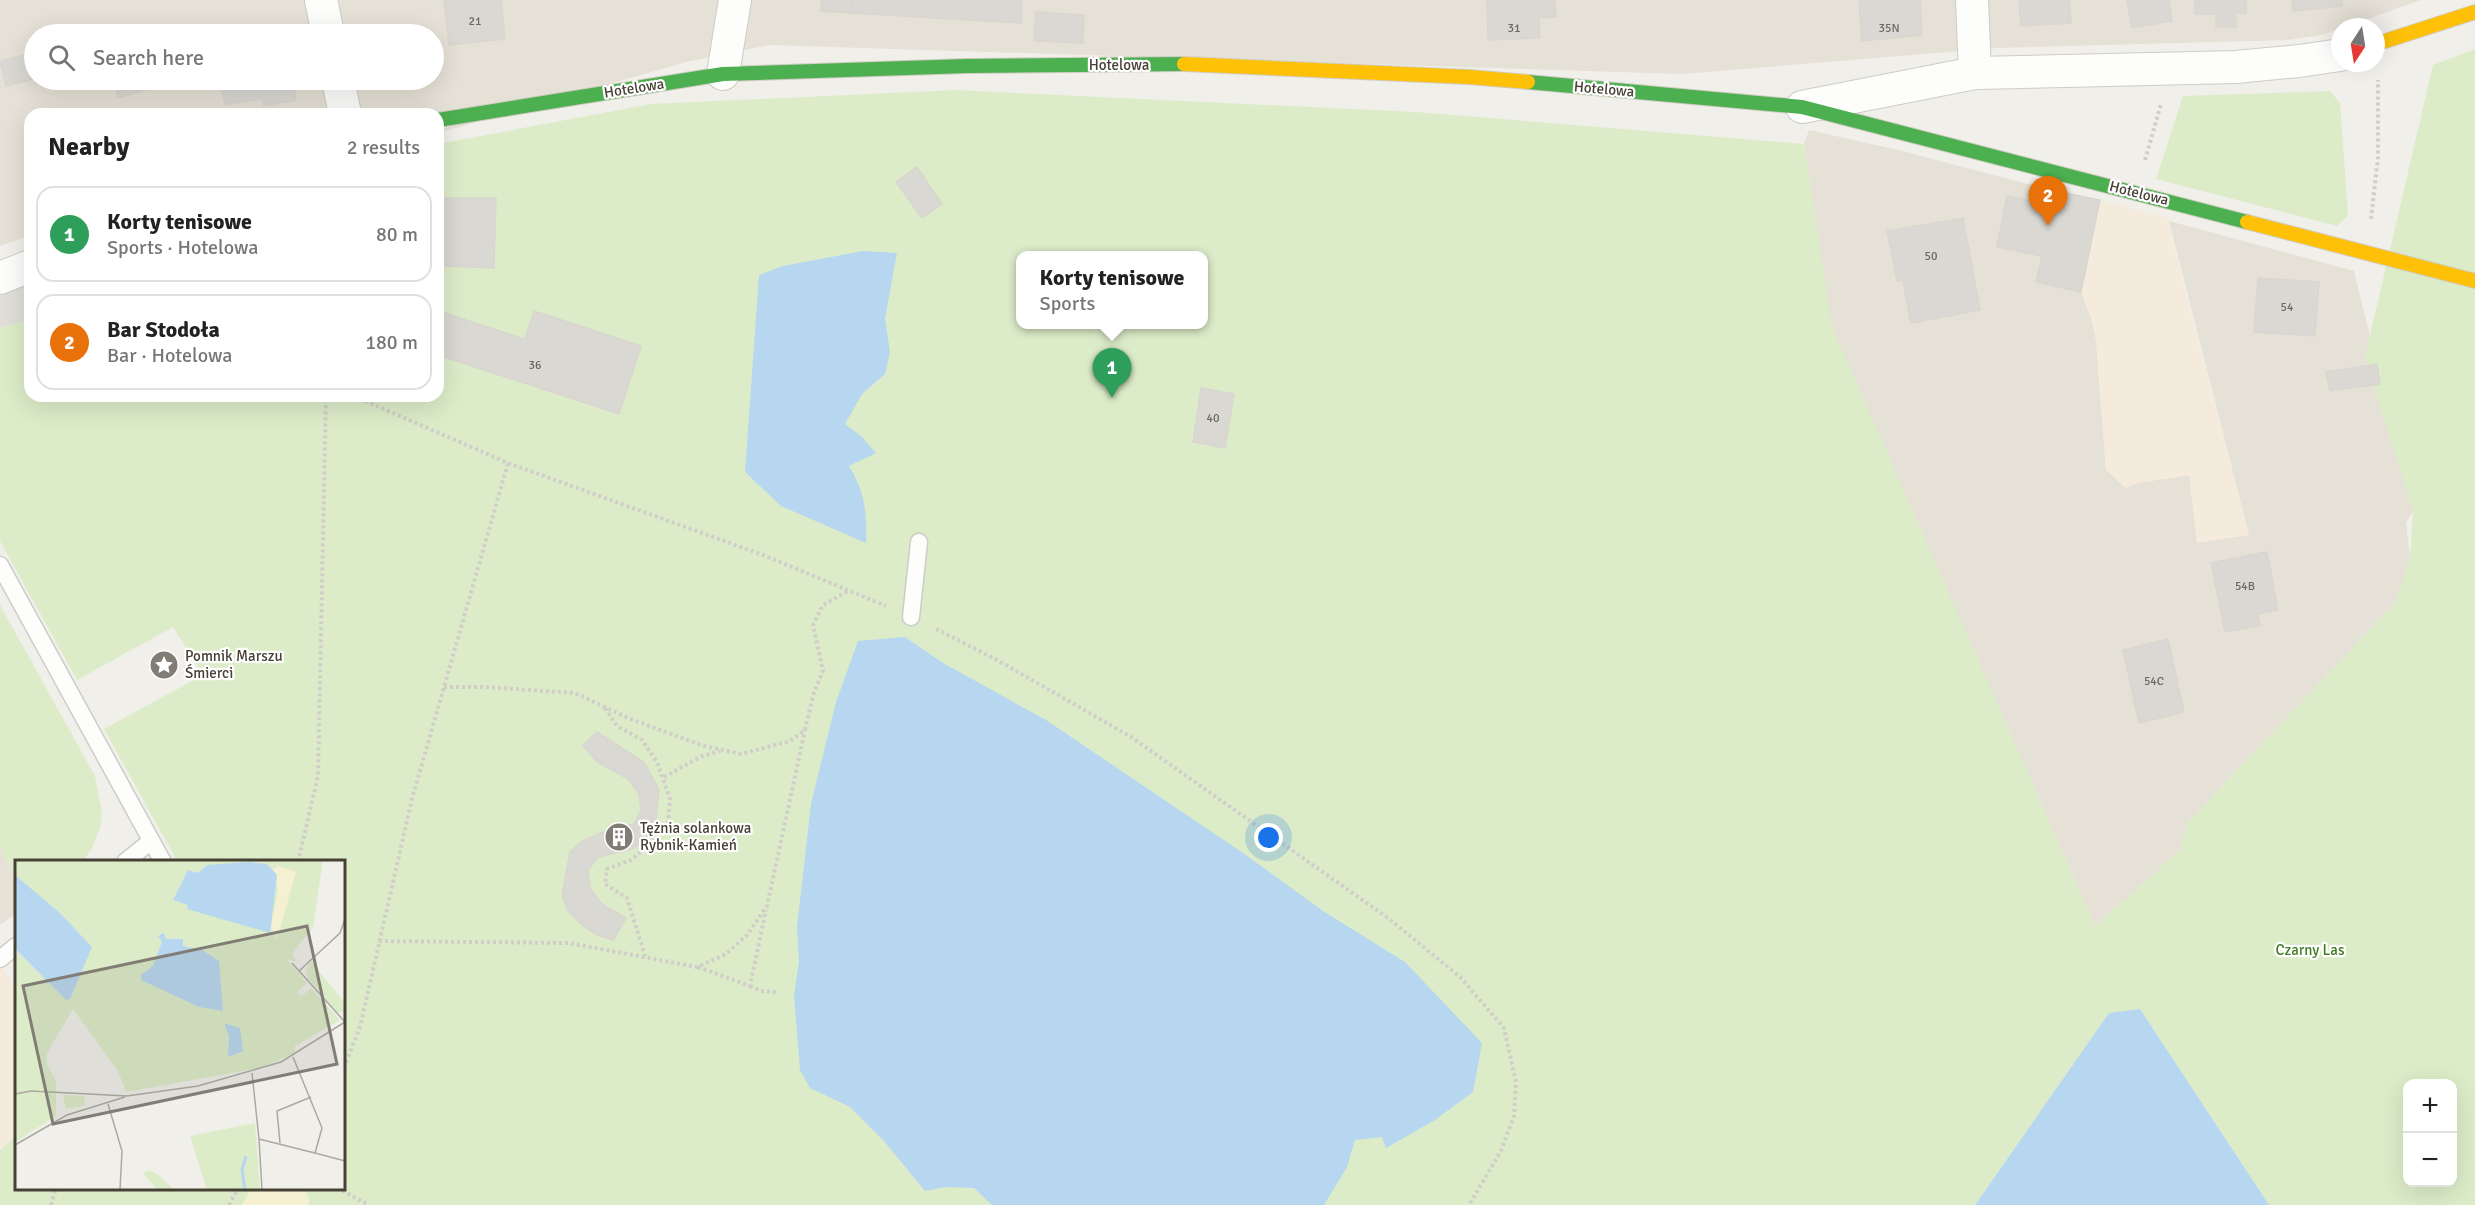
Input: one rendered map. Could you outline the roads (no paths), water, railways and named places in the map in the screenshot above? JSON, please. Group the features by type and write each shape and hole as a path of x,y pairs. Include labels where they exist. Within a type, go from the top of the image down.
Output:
{"street":[{"path":"321,0 326,24"},
{"path":"723,74 735,0"},
{"path":"1972,0 1975,73"},
{"path":"2385,41 2475,12"},
{"name":"Hotelowa","path":"1802,107 1975,73 2236,67 2299,62 2331,57"},
{"name":"Hotelowa","path":"444,119 723,74 967,66 1194,64 1468,77 1802,107 2475,281"},
{"path":"340,90 344,108"},
{"path":"0,278 24,268"}],"lane":[{"path":"911,617 919,542"},
{"path":"0,565 162,860"},
{"path":"126,860 152,841"},
{"path":"0,959 15,947"}],"water":[{"path":"863,251 897,253 885,319 890,352 885,374 862,394 845,424 862,437 876,453 849,466 859,485 864,503 866,543 781,506 745,472 759,275 783,266"},
{"path":"905,637 943,663 1046,720 1243,853 1323,911 1405,962 1482,1043 1473,1092 1435,1120 1386,1148 1382,1137 1355,1140 1347,1167 1324,1205 992,1205 974,1188 946,1187 925,1191 884,1141 850,1107 810,1088 800,1070 794,995 799,961 797,927 811,804 836,702 858,641"},
{"path":"2140,1009 2269,1205 1975,1205 2109,1013"}],"place":[{"name":"Bar Stodoła","path":"2048,226"},
{"name":"Korty tenisowe","path":"1112,398"},
{"name":"Pomnik Marszu Śmierci","path":"164,665"},
{"name":"Tężnia solankowa Rybnik-Kamień","path":"619,837"}],"park label":[{"name":"Czarny Las","path":"2310,950"}]}
